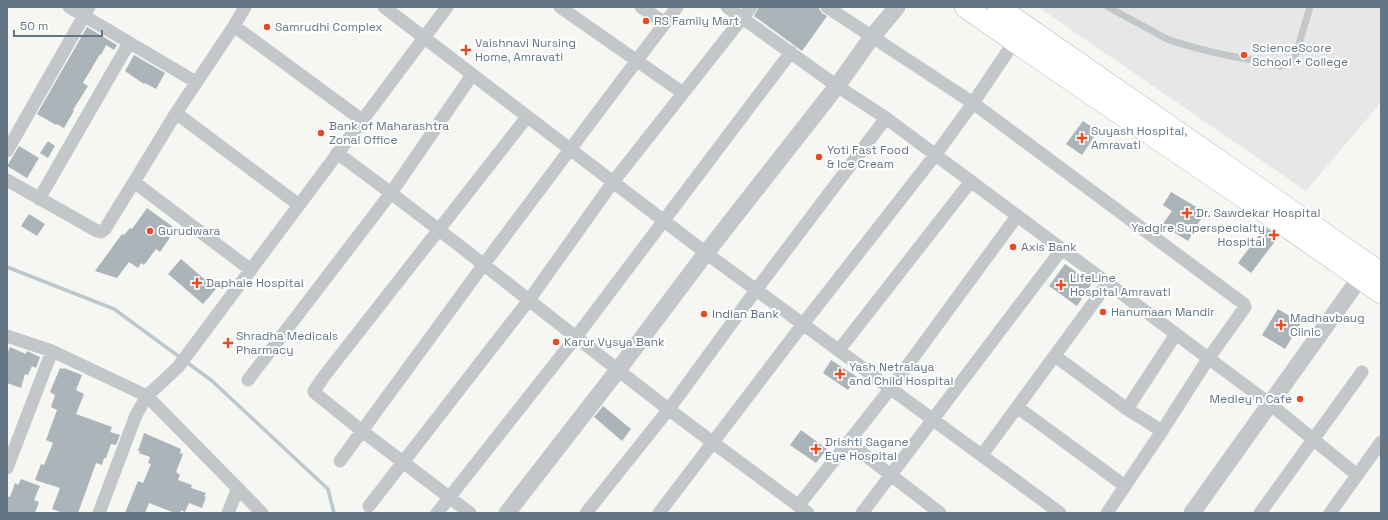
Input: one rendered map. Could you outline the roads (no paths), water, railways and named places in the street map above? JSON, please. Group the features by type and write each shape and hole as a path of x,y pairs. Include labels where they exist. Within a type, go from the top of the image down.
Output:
{"main road":[{"path":"965,7 1014,42 1246,199 1370,272"},
{"path":"998,7 1370,272 1381,293"}],"street":[{"path":"68,7 86,11 129,43 196,82"},
{"path":"7,180 101,232 105,229 176,113 245,7"},
{"path":"384,7 706,253 1060,513"},
{"path":"99,513 136,415 147,396 178,367 199,340 447,7"},
{"path":"560,7 683,93"},
{"path":"641,7 665,23"},
{"path":"340,460 484,264 677,7"},
{"path":"727,7 837,86 886,118 936,154 970,181 1270,404 1357,475"},
{"path":"369,506 529,300 613,182 751,7"},
{"path":"827,7 973,103 1244,304 1245,307 1208,359 1107,513"},
{"path":"507,513 618,370 706,253 837,86 872,37 897,7"},
{"path":"7,151 86,11"},
{"path":"234,26 362,120"},
{"path":"659,513 803,324 936,154 973,103 1014,42"},
{"path":"39,198 129,43"},
{"path":"437,513 576,337 791,52"},
{"path":"248,380 391,193 472,75"},
{"path":"176,113 299,205"},
{"path":"470,513 362,431 315,393 315,389 527,117"},
{"path":"586,513 669,409 756,290 886,118"},
{"path":"337,153 484,264 669,409 803,509 848,442 1018,216"},
{"path":"839,350 970,181"},
{"path":"134,182 251,270"},
{"path":"862,513 1062,249"},
{"path":"1192,513 1270,404 1370,272"},
{"path":"982,455 1108,283"},
{"path":"1127,409 1176,334"},
{"path":"7,336 52,351 147,396 262,513"},
{"path":"7,468 52,351"},
{"path":"1054,356 1127,409 1162,431"},
{"path":"1260,513 1362,372"},
{"path":"1017,407 1125,486"},
{"path":"848,442 940,513"},
{"path":"1330,513 1381,442"},
{"path":"228,513 238,488"}],"lane":[{"path":"1108,7 1176,42 1192,47 1281,66 1289,63 1295,57 1310,7"}],"waterway":[{"path":"7,267 114,309 211,380 328,489 334,513"}],"place":[{"name":"RS Family Mart","path":"646,21"},
{"name":"Samrudhi Complex","path":"267,27"},
{"name":"Vaishnavi Nursing Home, Amravati","path":"466,50"},
{"name":"ScienceScore School + College","path":"1244,55"},
{"name":"Bank of Maharashtra Zonal Office","path":"321,133"},
{"name":"Suyash Hospital, Amravati","path":"1082,138"},
{"name":"Yoti Fast Food & Ice Cream","path":"819,157"},
{"name":"Dr. Sawdekar Hospital","path":"1187,213"},
{"name":"Gurudwara","path":"150,231"},
{"name":"Yadgire Superspecialty Hospital","path":"1274,235"},
{"name":"Axis Bank","path":"1013,247"},
{"name":"Daphale Hospital","path":"197,283"},
{"name":"LifeLine Hospital Amravati","path":"1061,285"},
{"name":"Hanumaan Mandir","path":"1103,312"},
{"name":"Indian Bank","path":"704,314"},
{"name":"Madhavbaug Clinic","path":"1281,325"},
{"name":"Karur Vysya Bank","path":"556,342"},
{"name":"Shradha Medicals Pharmacy","path":"228,343"},
{"name":"Yash Netralaya and Child Hospital","path":"840,374"},
{"name":"Medley n Cafe","path":"1300,399"},
{"name":"Drishti Sagane Eye Hospital","path":"816,449"}]}
